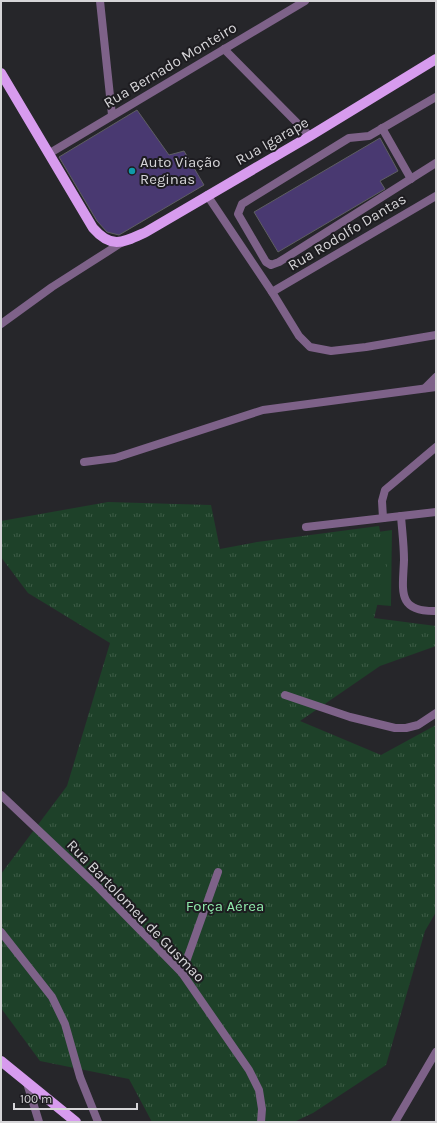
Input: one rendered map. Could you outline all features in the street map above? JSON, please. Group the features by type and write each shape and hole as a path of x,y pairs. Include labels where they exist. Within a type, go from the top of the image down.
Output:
{"main road":[{"name":"Rua Igarape","path":"121,243 146,232 310,136 436,59"},
{"path":"1,72 93,228 106,239 121,243"},
{"path":"1,1061 27,1083 51,1100 76,1122"}],"street":[{"path":"100,1 112,116"},
{"name":"Rua Bernado Monteiro","path":"50,153 305,1"},
{"path":"224,49 310,136"},
{"path":"436,97 369,136 348,138 242,204 238,214 266,262 271,264 279,262 436,163"},
{"path":"382,128 411,180"},
{"path":"207,195 272,292 299,336 310,347 331,351 366,347 436,335"},
{"name":"Rua Rodolfo Dantas","path":"272,292 436,196"},
{"name":"Rua Igarape","path":"1,324 52,287 121,243"},
{"path":"425,388 436,377"},
{"path":"84,462 116,458 263,410 436,387"},
{"path":"383,518 382,500 385,490 436,447"},
{"path":"306,527 436,512"},
{"path":"401,516 404,559 402,590 404,600 412,608 421,610 436,610"},
{"path":"285,695 350,717 395,728 418,726 436,713"},
{"name":"Rua Bartolomeu de Gusmao","path":"1,795 94,883 182,973 249,1070 259,1090 262,1108 261,1122"},
{"path":"182,973 218,872"},
{"path":"1,932 52,997 65,1024 80,1077 98,1122"},
{"path":"395,1122 436,1052"},
{"path":"27,1083 40,1122"}],"green space":[{"name":"Força Aérea","path":"108,502 211,505 220,549 257,542 379,526 387,566 374,618 436,626 436,646 380,666 300,721 381,755 436,725 436,912 425,931 386,1065 313,1113 294,1122 152,1122 129,1079 40,1061 1,1008 1,874 67,786 110,643 28,593 1,557 1,521"},
{"path":"392,530 391,606 354,603 355,535"}],"building":[{"name":"Auto Viação Reginas","path":"137,110 169,155 184,151 204,185 119,235 107,232 97,221 59,157"},
{"name":"Auto Viação Reginas","path":"380,138 398,171 380,181 385,189 278,252 254,212"}],"place":[{"name":"Auto Viação Reginas","path":"132,171"}]}
